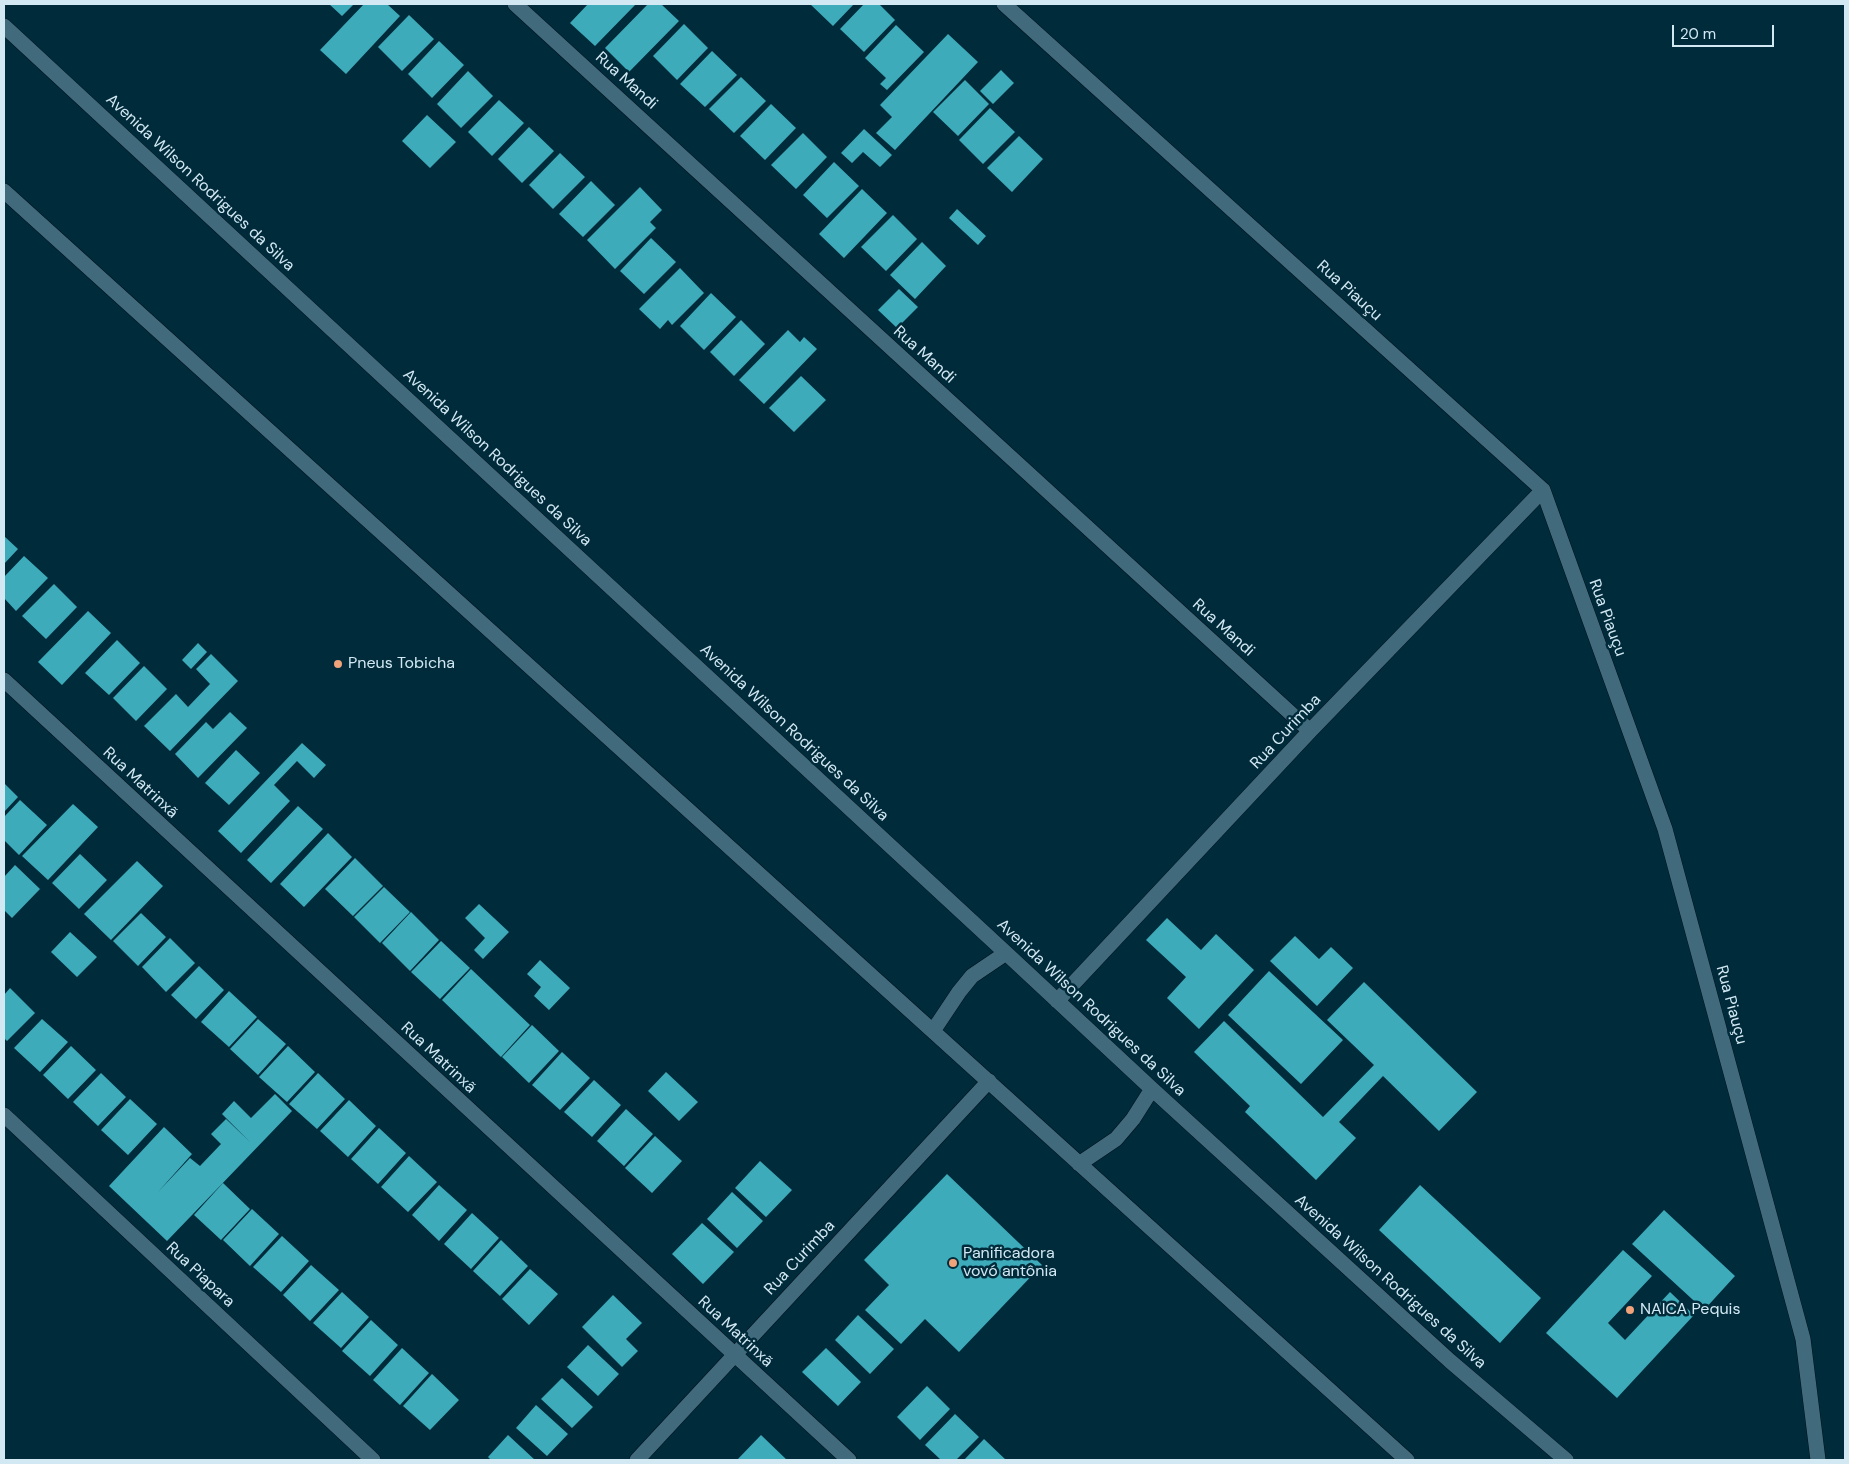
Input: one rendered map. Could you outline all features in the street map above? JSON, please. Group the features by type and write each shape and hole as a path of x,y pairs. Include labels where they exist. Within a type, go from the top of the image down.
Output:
{"street":[{"name":"Rua Mandi","path":"515,4 1310,731"},
{"name":"Rua Piauçu","path":"1004,4 1543,490 1665,829 1803,1339 1818,1460"},
{"name":"Avenida Wilson Rodrigues da Silva","path":"4,26 1152,1089 1450,1361 1566,1460"},
{"path":"4,191 1407,1460"},
{"name":"Rua Curimba","path":"1057,1001 1310,731 1543,490"},
{"name":"Rua Matrinxã","path":"4,680 849,1460"},
{"path":"932,1031 958,992 972,976 1006,953"},
{"name":"Rua Curimba","path":"637,1460 989,1081"},
{"path":"1079,1164 1116,1139 1133,1119 1152,1089"},
{"name":"Rua Piapara","path":"4,1115 373,1460"}],"building":[{"path":"329,4 354,4 342,16"},
{"path":"364,4 387,4 400,16 346,74 320,50"},
{"path":"588,4 636,4 595,46 570,23"},
{"path":"648,4 661,4 679,21 629,72 605,48"},
{"path":"810,4 854,4 833,26"},
{"path":"864,4 879,4 895,20 864,52 840,29"},
{"path":"409,15 434,39 402,71 378,47"},
{"path":"684,24 708,48 677,80 653,56"},
{"path":"896,25 924,52 887,90 880,84 886,78 865,58"},
{"path":"948,34 978,62 895,150 876,133 892,117 880,105"},
{"path":"439,41 464,65 432,98 408,74"},
{"path":"712,51 737,75 705,107 680,84"},
{"path":"1001,70 1014,83 993,104 980,91"},
{"path":"468,71 493,96 461,128 437,104"},
{"path":"741,77 766,101 734,133 709,109"},
{"path":"965,80 989,104 958,136 933,112"},
{"path":"499,100 524,123 492,156 468,132"},
{"path":"771,104 796,128 765,160 740,136"},
{"path":"990,108 1015,132 983,164 959,140"},
{"path":"427,115 456,142 430,168 402,141"},
{"path":"529,127 554,151 522,183 498,159"},
{"path":"864,129 892,155 880,167 863,152 852,163 841,153"},
{"path":"803,133 827,157 796,189 771,165"},
{"path":"1019,136 1043,159 1012,192 987,168"},
{"path":"560,153 585,177 553,209 529,185"},
{"path":"834,162 859,186 827,218 803,195"},
{"path":"591,181 615,205 583,237 559,214"},
{"path":"640,187 662,210 650,222 656,228 615,269 587,240"},
{"path":"862,189 887,213 844,258 819,234"},
{"path":"957,209 986,236 978,245 949,218"},
{"path":"893,215 917,239 886,271 861,247"},
{"path":"651,238 676,262 644,294 620,271"},
{"path":"922,242 946,266 915,299 890,275"},
{"path":"680,268 704,293 672,325 668,320 660,329 639,309"},
{"path":"899,289 918,307 897,328 878,310"},
{"path":"711,293 736,317 704,350 680,326"},
{"path":"741,320 765,344 734,376 710,352"},
{"path":"788,330 800,342 804,337 817,349 764,404 739,380"},
{"path":"801,376 826,400 794,432 769,408"},
{"path":"4,536 18,549 4,564"},
{"path":"24,556 48,578 16,611 4,598 4,577"},
{"path":"54,584 77,607 46,639 22,616"},
{"path":"88,611 111,633 62,685 38,662"},
{"path":"117,640 140,663 109,695 85,673"},
{"path":"198,643 207,652 191,669 182,660"},
{"path":"211,654 238,681 170,751 144,726 176,694 188,707 210,684 196,669"},
{"path":"144,666 167,689 136,721 113,698"},
{"path":"230,712 247,728 198,778 175,754 206,722 213,729"},
{"path":"302,743 326,765 314,778 297,761 274,785 290,801 241,853 218,831"},
{"path":"236,750 260,773 229,805 205,783"},
{"path":"4,783 18,797 4,812"},
{"path":"20,800 47,825 19,855 4,840 4,817"},
{"path":"73,804 98,827 48,880 22,856"},
{"path":"298,806 323,829 271,883 247,860"},
{"path":"328,833 352,857 304,907 280,884"},
{"path":"80,854 107,880 79,909 52,883"},
{"path":"355,858 383,886 353,916 325,889"},
{"path":"137,861 163,886 111,940 84,914"},
{"path":"15,865 40,889 12,918 4,910 4,877"},
{"path":"384,887 410,912 380,943 354,917"},
{"path":"479,904 509,932 483,959 474,950 485,938 465,918"},
{"path":"411,912 439,940 410,971 382,943"},
{"path":"141,913 166,937 138,966 113,941"},
{"path":"1167,918 1201,950 1216,934 1254,970 1199,1029 1167,998 1186,977 1146,940"},
{"path":"70,932 97,957 77,977 51,952"},
{"path":"1295,936 1319,959 1331,947 1353,968 1317,1006 1270,961"},
{"path":"170,938 195,963 166,992 142,967"},
{"path":"441,941 470,968 440,999 411,972"},
{"path":"540,960 570,988 549,1010 534,996 541,987 527,974"},
{"path":"199,966 224,990 196,1019 171,995"},
{"path":"471,969 530,1025 501,1057 442,1000"},
{"path":"1269,971 1343,1040 1301,1084 1228,1015"},
{"path":"1364,982 1477,1092 1439,1131 1383,1076 1339,1122 1356,1138 1316,1180 1245,1112 1250,1106 1194,1052 1224,1021 1323,1117 1374,1065 1327,1020"},
{"path":"10,988 35,1013 7,1041 4,1038 4,995"},
{"path":"229,991 257,1017 229,1047 201,1022"},
{"path":"42,1019 68,1042 40,1072 14,1048"},
{"path":"258,1019 286,1044 258,1075 230,1049"},
{"path":"532,1025 559,1051 529,1083 502,1057"},
{"path":"71,1046 96,1070 68,1099 43,1075"},
{"path":"288,1046 315,1072 287,1102 259,1077"},
{"path":"562,1052 590,1078 560,1110 532,1085"},
{"path":"666,1072 698,1102 679,1121 648,1091"},
{"path":"101,1073 126,1097 98,1126 73,1102"},
{"path":"318,1073 345,1099 317,1129 289,1104"},
{"path":"594,1080 621,1105 592,1137 564,1112"},
{"path":"275,1094 292,1111 167,1241 109,1186 164,1127 192,1154 158,1192 190,1158 200,1166 221,1144 211,1134 226,1119 250,1142 222,1114 234,1101 251,1118"},
{"path":"130,1099 157,1124 128,1155 101,1130"},
{"path":"349,1100 376,1126 348,1157 320,1131"},
{"path":"626,1109 653,1134 624,1166 597,1141"},
{"path":"379,1128 406,1153 378,1184 351,1159"},
{"path":"655,1136 682,1161 652,1193 625,1168"},
{"path":"409,1156 437,1182 408,1212 381,1187"},
{"path":"760,1161 792,1190 766,1217 735,1188"},
{"name":"Panificadora vovó antônia","path":"947,1174 1042,1265 959,1352 925,1319 901,1344 865,1310 889,1285 864,1260"},
{"path":"223,1183 250,1209 221,1240 194,1215"},
{"path":"439,1185 467,1210 439,1241 412,1215"},
{"path":"1420,1185 1541,1298 1500,1343 1379,1230"},
{"path":"732,1192 763,1221 737,1248 707,1219"},
{"path":"252,1209 279,1234 250,1266 223,1240"},
{"path":"1664,1210 1735,1276 1704,1310 1632,1244"},
{"path":"472,1213 499,1238 471,1269 444,1244"},
{"path":"702,1223 734,1252 703,1284 672,1254"},
{"path":"282,1236 309,1261 281,1292 253,1267"},
{"path":"501,1240 528,1266 500,1296 473,1271"},
{"path":"1623,1250 1652,1276 1608,1323 1625,1340 1670,1292 1694,1315 1617,1398 1546,1333"},
{"path":"311,1265 339,1290 310,1321 283,1295"},
{"path":"530,1269 558,1294 529,1325 502,1299"},
{"path":"342,1292 369,1317 341,1348 313,1323"},
{"path":"613,1295 642,1323 626,1339 638,1351 622,1367 582,1327"},
{"path":"858,1315 894,1349 870,1374 835,1340"},
{"path":"371,1320 398,1345 370,1376 342,1351"},
{"path":"588,1345 619,1374 598,1396 567,1367"},
{"path":"402,1348 429,1373 400,1405 373,1380"},
{"path":"826,1348 861,1382 838,1406 802,1372"},
{"path":"432,1374 459,1400 430,1430 403,1406"},
{"path":"562,1378 593,1407 572,1428 541,1399"},
{"path":"927,1386 950,1409 920,1440 897,1417"},
{"path":"536,1405 568,1434 547,1456 516,1428"},
{"path":"955,1414 979,1437 956,1460 941,1460 925,1445"},
{"path":"508,1435 535,1460 491,1460 488,1457"},
{"path":"761,1435 787,1460 737,1460"},
{"path":"984,1439 1006,1460 964,1460"}],"place":[{"name":"Pneus Tobicha","path":"338,664"},
{"name":"Panificadora vovó antônia","path":"953,1263"},
{"name":"NAICA Pequis","path":"1630,1310"}]}
